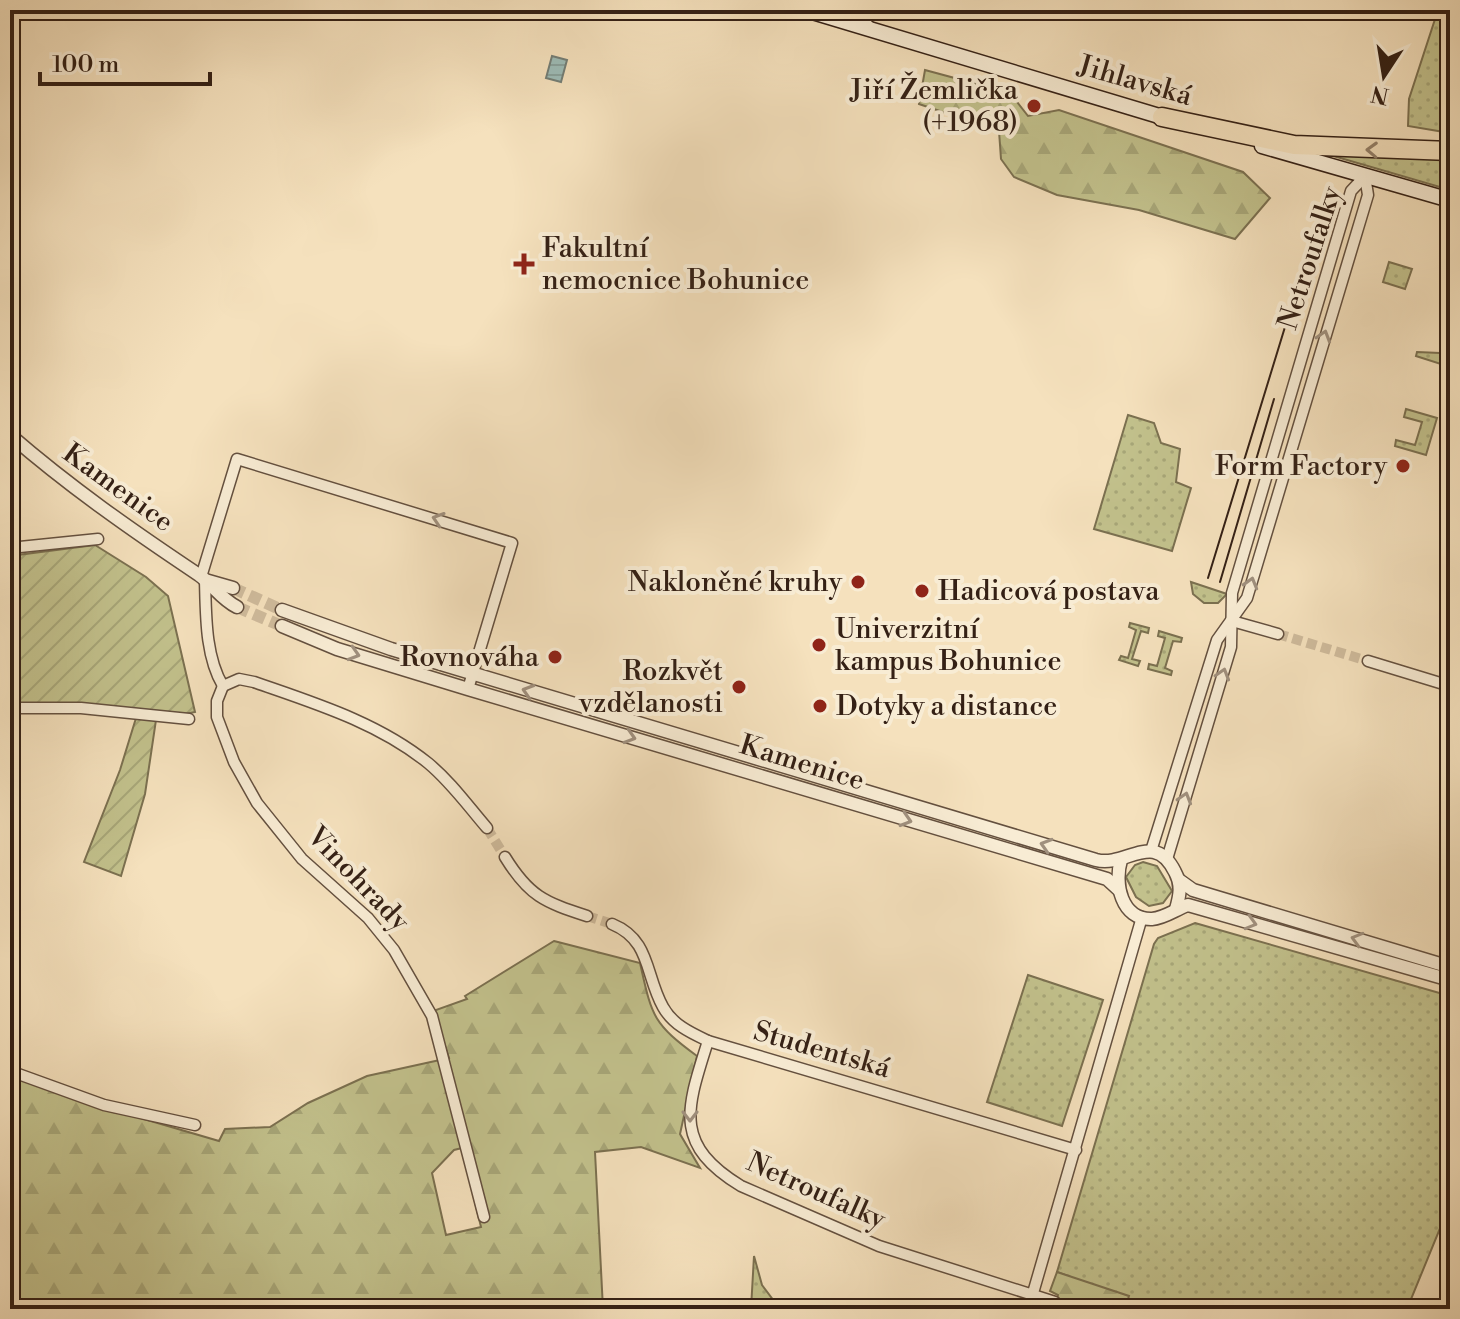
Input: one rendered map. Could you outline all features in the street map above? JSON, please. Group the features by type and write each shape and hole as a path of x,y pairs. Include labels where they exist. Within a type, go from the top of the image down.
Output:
{"highway":[{"path":"1162,117 1294,145 1450,151"}],"main road":[{"name":"Jihlavská","path":"806,10 1450,200"}],"street":[{"path":"853,10 871,30"},
{"name":"Netroufalky","path":"1151,851 1217,640 1247,598 1368,195 1365,176"},
{"name":"Netroufalky","path":"1167,859 1231,647 1232,593 1351,191 1365,176"},
{"name":"Kamenice","path":"10,435 76,491 203,578 225,600 237,607"},
{"name":"Kamenice","path":"203,578 237,459 512,543 468,689"},
{"path":"10,548 98,539"},
{"name":"Kamenice","path":"203,578 233,588"},
{"name":"Vinohrady","path":"203,578 208,638 216,674 223,686 217,701 217,717 234,762 257,803 302,859 368,918 394,950 432,1016 484,1217"},
{"name":"Kamenice","path":"282,610 378,645 1096,860 1108,863 1135,852 1151,851"},
{"path":"1232,621 1278,634"},
{"name":"Kamenice","path":"282,626 337,649 1107,879 1119,890 1129,909 1142,917"},
{"path":"1368,661 1450,686"},
{"path":"223,686 239,679 254,682 364,723 428,764 487,828"},
{"path":"10,708 81,708 189,719"},
{"path":"1151,851 1167,859 1179,880 1193,890 1450,967"},
{"path":"505,857 529,891 543,901 587,916"},
{"path":"1119,890 1121,860"},
{"path":"1176,909 1179,880"},
{"path":"1033,1293 1142,917 1157,918 1188,905 1450,980"},
{"name":"Studentská","path":"612,924 631,934 640,944 663,1008 682,1029 708,1041 1076,1150"},
{"name":"Netroufalky","path":"708,1041 691,1093 688,1118 693,1143 721,1174 741,1186 879,1246 1055,1302"},
{"path":"10,1071 104,1105 195,1125"}],"green space":[{"path":"1438,10 1450,10 1450,133 1408,126 1409,99"},
{"path":"925,70 1010,93 1028,116 1059,110 1243,172 1270,198 1235,239 1139,210 1057,195 1014,177 1001,159 999,131 919,104"},
{"path":"1330,155 1450,157 1450,190"},
{"path":"1389,262 1412,269 1405,289 1383,282"},
{"path":"1417,352 1440,353 1450,359 1450,367 1416,356"},
{"path":"1406,409 1437,418 1426,455 1395,446 1396,440 1415,445 1422,422 1404,417"},
{"path":"1128,415 1154,423 1161,443 1180,449 1176,482 1191,488 1172,551 1094,529"},
{"path":"95,545 146,577 168,596 195,712 10,705 10,556"},
{"path":"1191,582 1227,594 1218,603 1204,603 1193,594"},
{"path":"1130,623 1149,628 1148,633 1141,631 1132,659 1140,661 1138,666 1119,660 1121,656 1128,658 1136,630 1129,627"},
{"path":"1159,631 1182,638 1181,642 1173,641 1165,668 1172,671 1171,675 1148,669 1149,664 1157,666 1165,638 1158,636"},
{"path":"136,718 156,720 145,794 121,876 84,862 120,770"},
{"path":"1143,862 1157,866 1172,891 1163,903 1149,906 1136,897 1126,877 1135,865"},
{"path":"1195,923 1450,996 1450,1204 1407,1309 1096,1309 1071,1277 1057,1272 1154,944 1158,938"},
{"path":"554,941 640,963 656,1017 671,1035 697,1056 680,1134 700,1168 641,1147 595,1152 603,1309 10,1309 10,1075 103,1107 219,1141 225,1129 270,1127 308,1103 367,1076 449,1058 433,1011 467,999 465,996","holes":["462,1148 481,1227 446,1235 432,1173 454,1150"]},
{"path":"1028,975 1103,1000 1062,1126 987,1102"},
{"path":"754,1256 762,1285 780,1309 751,1309"},
{"path":"1057,1272 1129,1296 1125,1309 1041,1309 1054,1308 1058,1295 1050,1291"}],"water":[{"path":"552,56 567,60 561,82 546,78"}],"tunnel":[{"path":"233,588 282,610"},
{"path":"237,607 282,626"},
{"path":"1278,634 1368,661"},
{"path":"487,828 505,857"},
{"path":"587,916 612,924"}],"tram line":[{"path":"1208,578 1323,203"},
{"path":"1220,582 1274,399"}],"place":[{"name":"Jiří Žemlička (+1968)","path":"1034,106"},
{"name":"Fakultní nemocnice Bohunice","path":"524,264"},
{"name":"Form Factory","path":"1403,466"},
{"name":"Nakloněné kruhy","path":"858,582"},
{"name":"Hadicová postava","path":"922,591"},
{"name":"Univerzitní kampus Bohunice","path":"819,645"},
{"name":"Rovnováha","path":"555,657"},
{"name":"Rozkvět vzdělanosti","path":"739,687"},
{"name":"Dotyky a distance","path":"820,706"}]}
